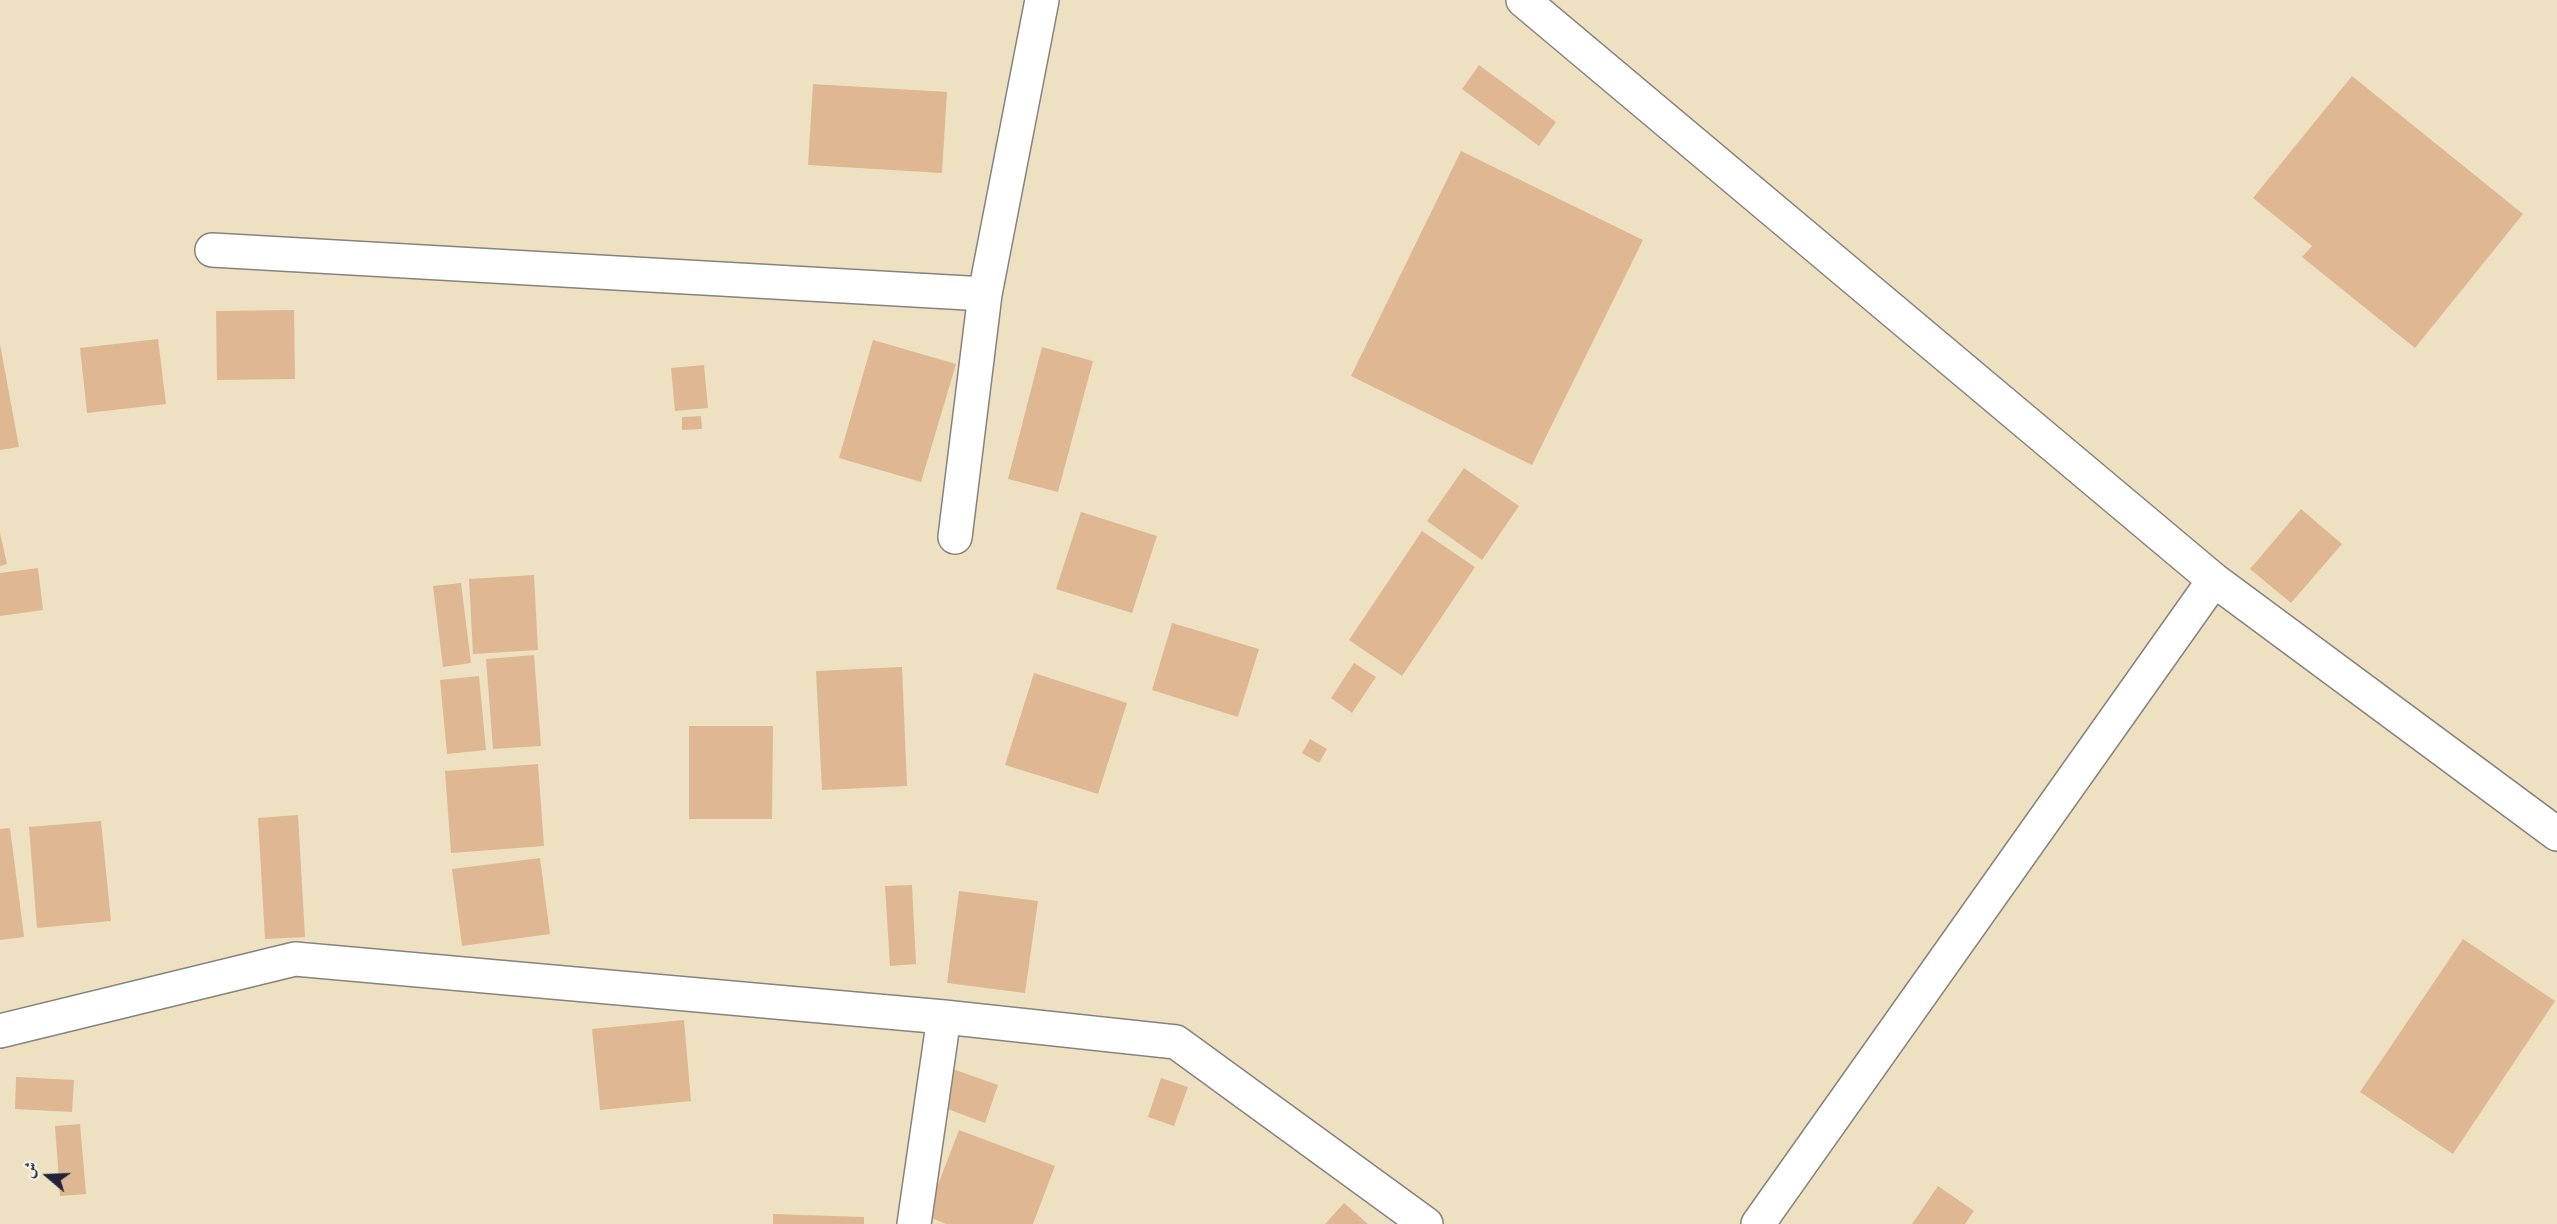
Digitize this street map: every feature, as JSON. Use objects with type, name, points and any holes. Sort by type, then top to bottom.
[{"type":"street","points":[[955,537],[985,294],[1042,0]]},
{"type":"street","points":[[1523,0],[2214,580],[2557,834]]},
{"type":"street","points":[[212,250],[985,294]]},
{"type":"street","points":[[1758,1224],[2214,580]]},
{"type":"street","points":[[0,1031],[295,959],[944,1017],[1176,1042],[1426,1224]]},
{"type":"street","points":[[914,1224],[944,1017]]},
{"type":"building","points":[[1479,65],[1556,122],[1539,146],[1462,89]]},
{"type":"building","points":[[2352,76],[2523,214],[2415,348],[2302,257],[2312,246],[2253,198]]},
{"type":"building","points":[[813,84],[947,92],[942,173],[808,165]]},
{"type":"building","points":[[1461,151],[1643,240],[1532,465],[1351,376]]},
{"type":"building","points":[[294,310],[295,379],[217,380],[216,311]]},
{"type":"building","points":[[158,339],[166,404],[87,413],[80,348]]},
{"type":"building","points":[[873,340],[956,364],[921,482],[839,458]]},
{"type":"building","points":[[0,344],[19,447],[0,450]]},
{"type":"building","points":[[1042,347],[1093,361],[1058,492],[1008,479]]},
{"type":"building","points":[[704,365],[708,408],[675,411],[671,368]]},
{"type":"building","points":[[701,416],[702,429],[682,430],[682,417]]},
{"type":"building","points":[[1464,468],[1519,506],[1482,560],[1427,521]]},
{"type":"building","points":[[2301,509],[2342,544],[2291,603],[2250,569]]},
{"type":"building","points":[[1081,512],[1157,536],[1132,613],[1056,589]]},
{"type":"building","points":[[1422,531],[1475,567],[1402,676],[1349,640]]},
{"type":"building","points":[[0,533],[7,564],[0,566]]},
{"type":"building","points":[[38,568],[43,610],[0,616],[0,573]]},
{"type":"building","points":[[534,575],[538,650],[473,654],[469,579]]},
{"type":"building","points":[[461,583],[471,663],[443,667],[433,586]]},
{"type":"building","points":[[1172,623],[1259,649],[1238,717],[1152,690]]},
{"type":"building","points":[[534,655],[541,746],[493,749],[486,659]]},
{"type":"building","points":[[1354,663],[1376,677],[1352,713],[1331,698]]},
{"type":"building","points":[[902,667],[907,786],[822,790],[816,671]]},
{"type":"building","points":[[1034,673],[1127,703],[1098,794],[1005,765]]},
{"type":"building","points":[[479,676],[486,750],[447,754],[440,680]]},
{"type":"building","points":[[689,726],[773,726],[772,819],[689,819]]},
{"type":"building","points":[[1310,739],[1327,749],[1319,763],[1302,753]]},
{"type":"building","points":[[538,764],[544,846],[451,853],[445,771]]},
{"type":"building","points":[[298,815],[305,937],[265,939],[258,818]]},
{"type":"building","points":[[101,821],[111,921],[37,928],[29,827]]},
{"type":"building","points":[[10,828],[24,937],[0,940],[0,829]]},
{"type":"building","points":[[540,858],[550,934],[462,946],[452,869]]},
{"type":"building","points":[[912,885],[916,964],[890,966],[885,886]]},
{"type":"building","points":[[959,891],[1038,901],[1025,993],[947,983]]},
{"type":"building","points":[[2463,939],[2555,1001],[2453,1154],[2360,1092]]},
{"type":"building","points":[[684,1020],[691,1101],[600,1110],[592,1029]]},
{"type":"building","points":[[947,1067],[998,1085],[985,1123],[934,1104]]},
{"type":"building","points":[[16,1077],[74,1080],[72,1112],[15,1109]]},
{"type":"building","points":[[1161,1078],[1188,1087],[1174,1126],[1148,1117]]},
{"type":"building","points":[[80,1124],[86,1194],[60,1196],[55,1126]]},
{"type":"building","points":[[959,1130],[1055,1166],[1033,1224],[946,1224],[926,1216]]},
{"type":"building","points":[[1938,1186],[1974,1211],[1965,1224],[1912,1224]]},
{"type":"building","points":[[1344,1203],[1368,1224],[1325,1224]]},
{"type":"building","points":[[773,1214],[864,1217],[864,1224],[773,1224]]}]
